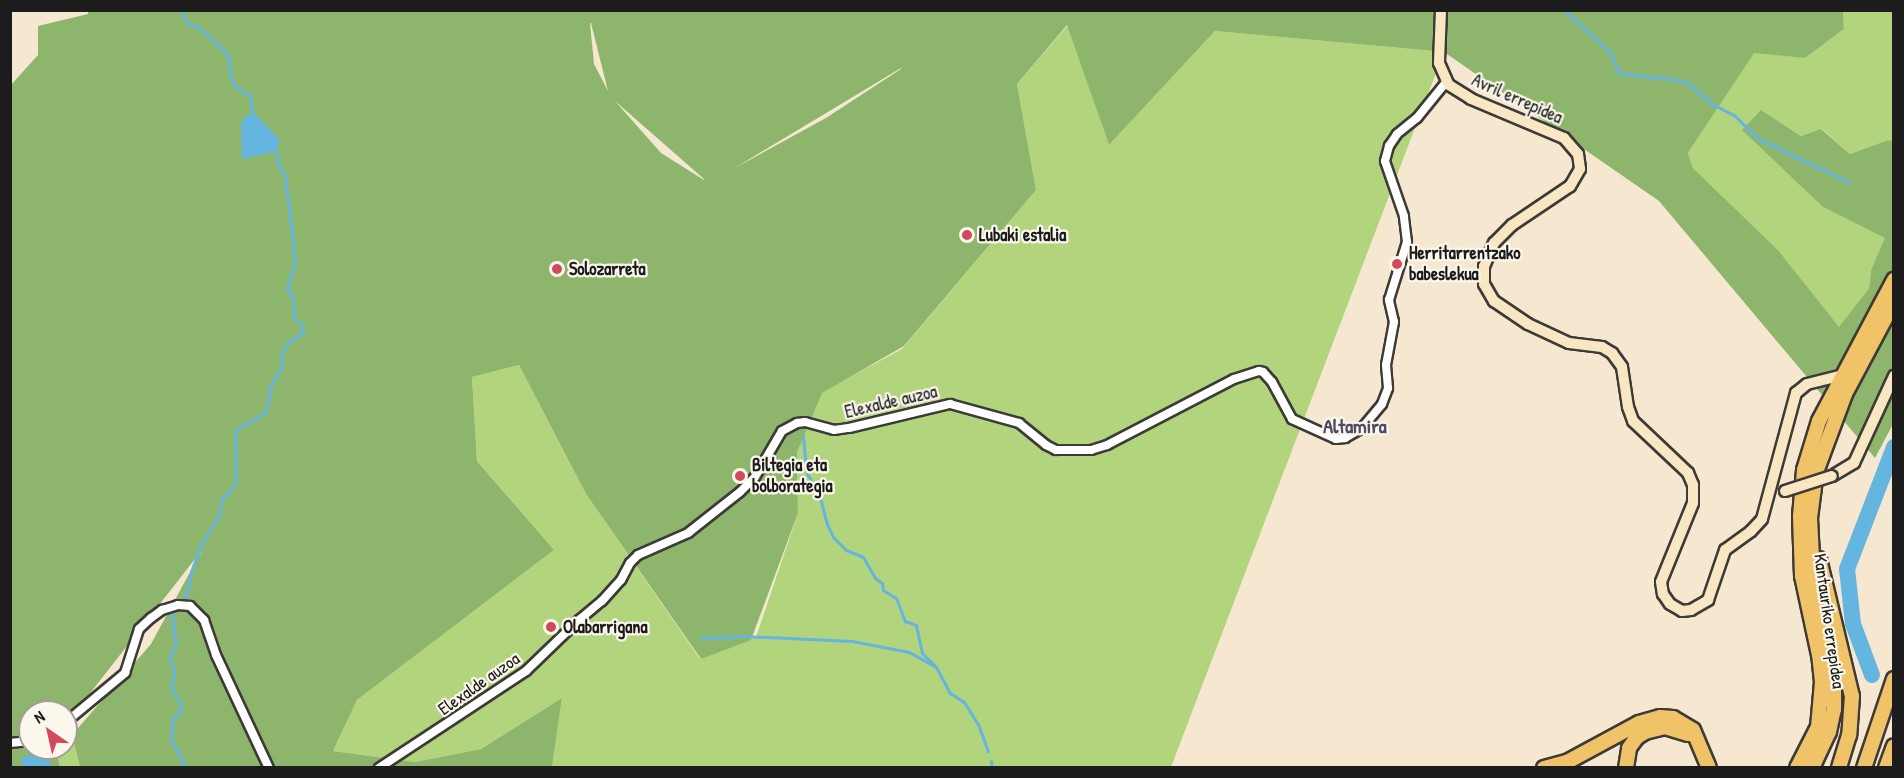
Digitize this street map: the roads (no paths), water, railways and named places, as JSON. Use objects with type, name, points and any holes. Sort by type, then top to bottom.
[{"type":"highway","name":"Kantauriko errepidea","points":[[1801,766],[1818,727],[1822,682],[1819,654],[1802,576],[1801,498],[1808,452],[1842,375],[1893,279]]},
{"type":"highway","name":"Kantauriko errepidea","points":[[1801,766],[1829,732],[1834,709],[1834,681],[1823,615],[1813,577],[1810,518],[1816,472],[1845,393],[1893,302]]},
{"type":"highway","points":[[1845,393],[1860,383],[1893,320]]},
{"type":"highway","points":[[1810,518],[1852,696],[1849,735],[1839,768]]},
{"type":"highway","points":[[1864,768],[1893,679]]},
{"type":"highway","points":[[1544,768],[1567,762],[1639,723],[1660,717],[1673,718],[1693,730],[1709,768]]},
{"type":"highway","points":[[1626,768],[1629,748],[1636,737],[1654,728],[1677,728],[1688,734],[1704,754]]},
{"type":"highway","points":[[1886,768],[1893,746]]},
{"type":"street","name":"Avril errepidea","points":[[1441,10],[1439,63],[1447,81],[1471,99],[1564,138],[1578,154],[1580,168],[1570,186],[1512,225],[1494,243],[1484,266],[1484,280],[1494,301],[1528,324],[1569,343],[1602,347],[1612,353],[1622,367],[1628,407],[1633,421],[1688,472],[1693,485],[1693,503],[1661,582],[1663,594],[1670,604],[1682,611],[1694,610],[1706,603],[1711,595],[1718,564],[1725,550],[1758,524],[1769,495],[1792,402],[1801,387],[1814,382]]},
{"type":"street","name":"Elexalde auzoa","points":[[379,768],[526,671],[579,620],[602,602],[638,555],[688,533],[740,492],[755,477],[782,431],[797,423],[805,422],[834,430],[950,404],[1012,421],[1056,450],[1091,450],[1107,445],[1234,379],[1263,372],[1272,381],[1292,419],[1336,439],[1345,438],[1362,428],[1382,404],[1388,388],[1386,365],[1394,322],[1389,300],[1407,242],[1404,216],[1385,161],[1396,134],[1417,118],[1447,81]]},
{"type":"street","points":[[1814,382],[1842,375]]},
{"type":"street","points":[[1769,495],[1832,476],[1854,463],[1893,376]]},
{"type":"street","points":[[1814,382],[1825,389],[1830,400]]},
{"type":"street","points":[[78,712],[124,673],[139,629],[162,610],[178,605],[190,606],[204,620],[216,655],[269,768]]},
{"type":"water","points":[[247,115],[256,115],[280,140],[274,152],[242,159],[241,123]]},
{"type":"water","points":[[22,760],[50,760],[51,767],[23,767]]},
{"type":"waterway","points":[[180,10],[188,24],[197,26],[224,50],[230,63],[229,72],[235,86],[250,96],[252,111],[256,117]]},
{"type":"waterway","points":[[1564,10],[1610,52],[1619,73],[1685,81],[1714,105],[1734,115],[1757,138],[1849,182]]},
{"type":"waterway","points":[[183,599],[187,593],[191,572],[201,544],[218,518],[223,497],[231,490],[236,479],[235,430],[266,412],[271,385],[282,366],[282,352],[288,343],[303,332],[302,325],[294,318],[293,297],[287,289],[295,261],[285,177],[278,163],[275,145]]},
{"type":"waterway","points":[[803,436],[806,471],[820,498],[833,537],[846,550],[863,557],[875,578],[882,583],[883,590],[896,598],[905,621],[916,625],[922,653],[936,667],[950,693],[964,702],[978,724],[988,751]]},
{"type":"waterway","points":[[1872,675],[1853,624],[1847,569],[1894,447]]},
{"type":"waterway","points":[[173,610],[172,620],[176,644],[170,657],[174,673],[171,688],[181,704],[179,714],[173,718],[171,739],[186,768]]},
{"type":"waterway","points":[[701,638],[743,636],[852,641],[909,652],[934,666]]},
{"type":"waterway","points":[[991,761],[992,768]]},
{"type":"place","name":"Lubaki estalia","points":[[967,235]]},
{"type":"place","name":"Herritarrentzako babeslekua","points":[[1397,264]]},
{"type":"place","name":"Solozarreta","points":[[557,269]]},
{"type":"place","name":"Biltegia eta bolborategia","points":[[740,476]]},
{"type":"place","name":"Olabarrigana","points":[[551,627]]},
{"type":"district","name":"Altamira","points":[[1355,425]]}]
